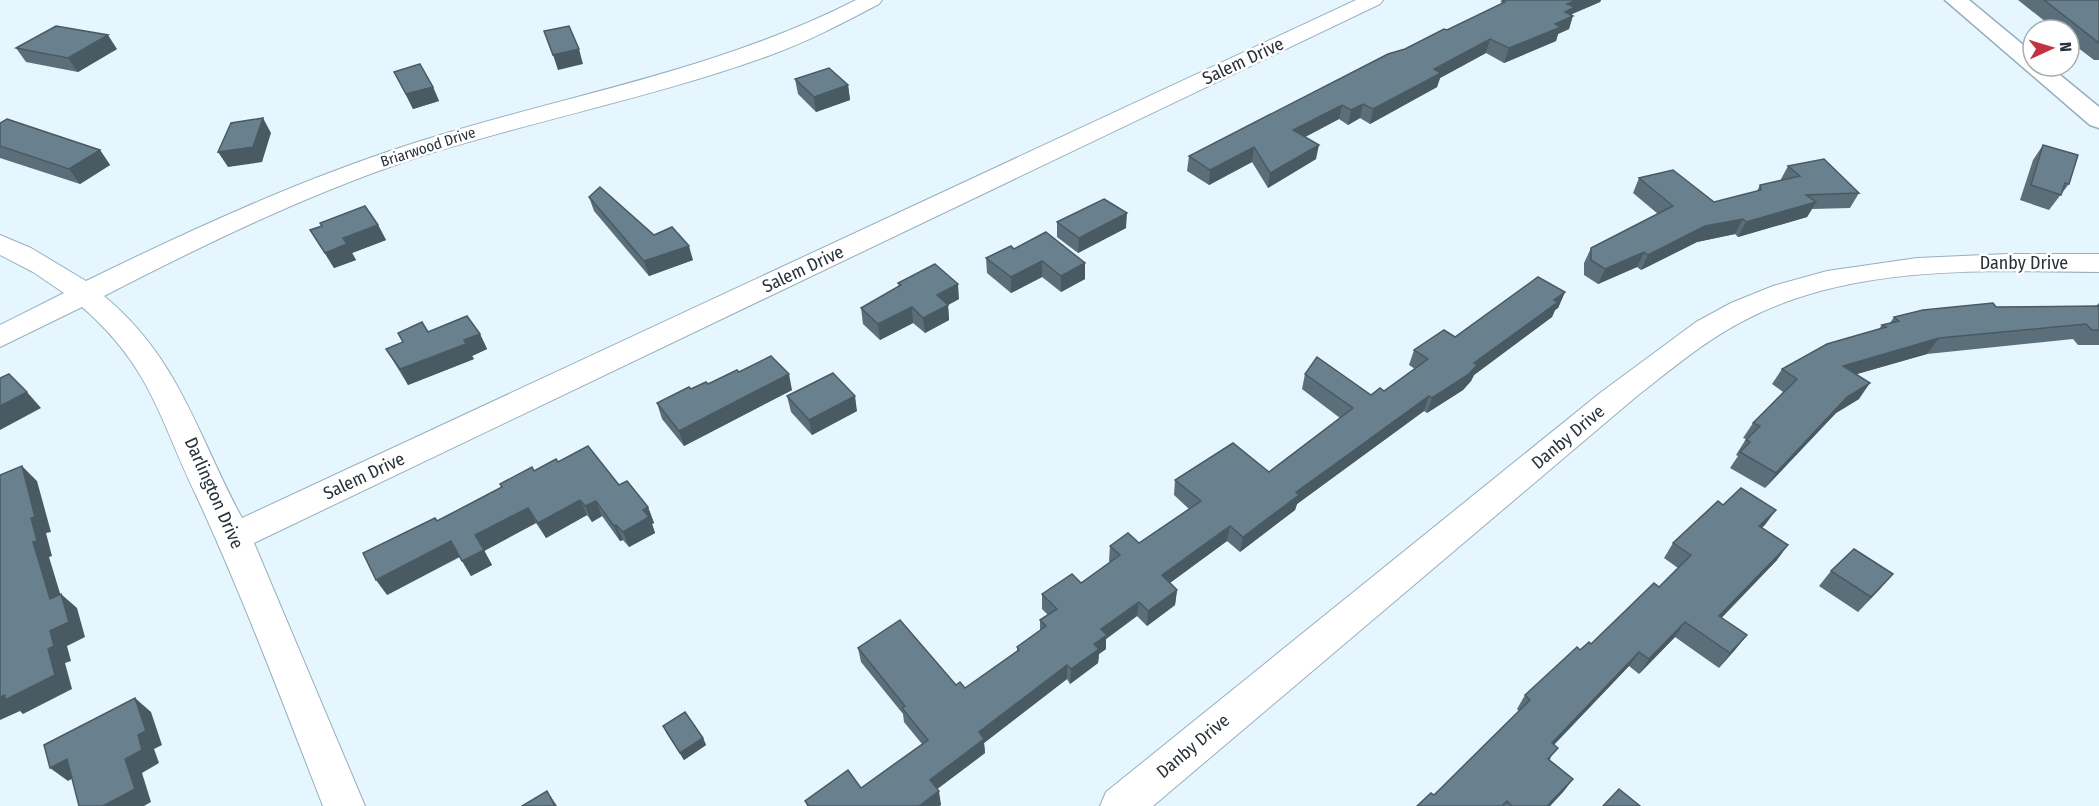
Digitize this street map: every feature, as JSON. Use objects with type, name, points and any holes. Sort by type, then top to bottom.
[{"type":"street","name":"Briarwood Drive","points":[[0,337],[240,219],[358,170],[481,130],[644,90],[717,68],[803,36],[872,0]]},
{"type":"street","name":"Salem Drive","points":[[234,537],[1373,0]]},
{"type":"street","points":[[1956,0],[2021,54]]},
{"type":"street","points":[[2049,78],[2099,120]]},
{"type":"street","name":"Darlington Drive","points":[[0,244],[35,262],[84,294],[127,336],[161,381],[234,537],[344,806]]},
{"type":"street","name":"Danby Drive","points":[[1121,806],[1611,401],[1675,351],[1712,327],[1773,297],[1849,276],[1949,264],[2099,263]]},
{"type":"building","points":[[1577,0],[1567,4],[1575,7],[1565,12],[1573,16],[1555,24],[1561,27],[1509,48],[1490,39],[1434,69],[1441,73],[1373,109],[1363,104],[1351,110],[1342,105],[1293,130],[1319,145],[1270,173],[1254,147],[1210,170],[1189,156],[1388,54],[1405,49],[1444,29],[1447,30],[1505,2],[1502,1]]},
{"type":"building","points":[[2044,0],[2099,0],[2099,43],[2081,29],[2081,18],[2067,18]]},
{"type":"building","points":[[56,26],[108,35],[68,58],[16,48]]},
{"type":"building","points":[[569,26],[579,49],[553,55],[544,31]]},
{"type":"building","points":[[420,64],[433,87],[406,94],[394,72]]},
{"type":"building","points":[[829,68],[848,85],[814,97],[795,79]]},
{"type":"building","points":[[263,118],[253,147],[218,152],[231,123]]},
{"type":"building","points":[[7,119],[100,150],[69,169],[0,146],[0,123]]},
{"type":"building","points":[[2043,145],[2078,155],[2069,184],[2065,183],[2061,195],[2031,185]]},
{"type":"building","points":[[1824,159],[1859,193],[1806,195],[1816,202],[1746,222],[1743,219],[1705,226],[1648,255],[1644,252],[1605,269],[1591,260],[1591,248],[1673,206],[1639,178],[1673,170],[1714,202],[1761,190],[1760,185],[1800,176],[1788,166]]},
{"type":"building","points":[[600,187],[654,235],[672,227],[689,246],[644,261],[589,197]]},
{"type":"building","points":[[1104,199],[1127,213],[1079,238],[1057,222]]},
{"type":"building","points":[[365,206],[378,225],[343,238],[347,244],[325,253],[310,230],[322,226],[320,223]]},
{"type":"building","points":[[1046,232],[1085,263],[1061,276],[1042,261],[1011,277],[986,258],[1011,246],[1014,249]]},
{"type":"building","points":[[935,264],[958,284],[937,295],[948,305],[923,318],[912,307],[878,324],[861,308],[901,285],[898,283]]},
{"type":"building","points":[[1538,277],[1565,292],[1554,300],[1558,302],[1474,363],[1477,365],[1469,374],[1432,398],[1429,396],[1296,492],[1299,495],[1243,537],[1230,526],[1162,575],[1177,590],[1148,611],[1139,602],[1101,629],[1107,635],[1094,644],[1099,649],[1071,669],[1067,665],[979,732],[984,739],[930,780],[939,791],[919,806],[809,806],[805,801],[848,770],[861,788],[928,740],[902,708],[905,706],[858,648],[900,620],[956,685],[960,682],[965,688],[1019,650],[1017,647],[1046,626],[1040,620],[1057,609],[1042,594],[1072,574],[1081,583],[1120,555],[1110,546],[1128,533],[1139,543],[1201,501],[1175,480],[1233,443],[1269,472],[1353,408],[1305,374],[1317,357],[1371,395],[1380,388],[1384,391],[1428,359],[1414,350],[1444,330],[1455,337]]},
{"type":"building","points":[[1993,303],[1996,307],[2099,306],[2099,330],[2092,330],[2086,324],[1939,338],[1843,366],[1870,383],[1847,397],[1776,473],[1740,452],[1750,442],[1746,440],[1760,426],[1753,423],[1797,379],[1782,369],[1827,344],[1899,321],[1894,317],[1923,310]]},
{"type":"building","points":[[467,316],[480,334],[464,340],[466,344],[400,369],[386,349],[403,342],[398,333],[422,322],[428,332]]},
{"type":"building","points":[[771,356],[789,374],[679,431],[657,403],[689,387],[691,389],[706,382],[708,384],[737,370],[739,372]]},
{"type":"building","points":[[833,373],[855,396],[809,420],[787,396]]},
{"type":"building","points":[[9,374],[27,392],[0,406],[0,378]]},
{"type":"building","points":[[588,446],[619,485],[627,481],[648,507],[643,510],[649,517],[623,532],[616,525],[614,526],[596,501],[585,506],[580,500],[538,523],[528,508],[475,535],[484,550],[462,561],[451,541],[376,580],[363,553],[435,518],[437,521],[502,487],[500,484],[532,467],[534,471],[556,459],[558,462]]},
{"type":"building","points":[[22,466],[35,517],[31,518],[37,541],[33,542],[50,599],[61,594],[69,622],[50,631],[54,646],[48,649],[55,675],[5,700],[5,695],[0,697],[0,475]]},
{"type":"building","points":[[1741,488],[1776,510],[1759,526],[1788,545],[1719,616],[1747,635],[1730,653],[1685,622],[1649,659],[1639,652],[1552,743],[1558,748],[1548,759],[1573,779],[1547,806],[1512,806],[1507,801],[1502,806],[1417,806],[1431,793],[1434,795],[1530,700],[1525,695],[1577,647],[1580,650],[1589,642],[1591,644],[1654,583],[1659,587],[1691,555],[1673,543],[1718,501],[1723,505]]},
{"type":"building","points":[[1854,549],[1893,574],[1871,597],[1831,571]]},
{"type":"building","points":[[135,698],[146,731],[138,735],[142,750],[125,759],[135,789],[103,806],[79,806],[67,759],[50,768],[44,745]]},
{"type":"building","points":[[685,712],[703,738],[680,753],[663,726]]},
{"type":"building","points":[[1619,789],[1640,806],[1603,806]]},
{"type":"building","points":[[547,791],[555,806],[522,806]]}]
